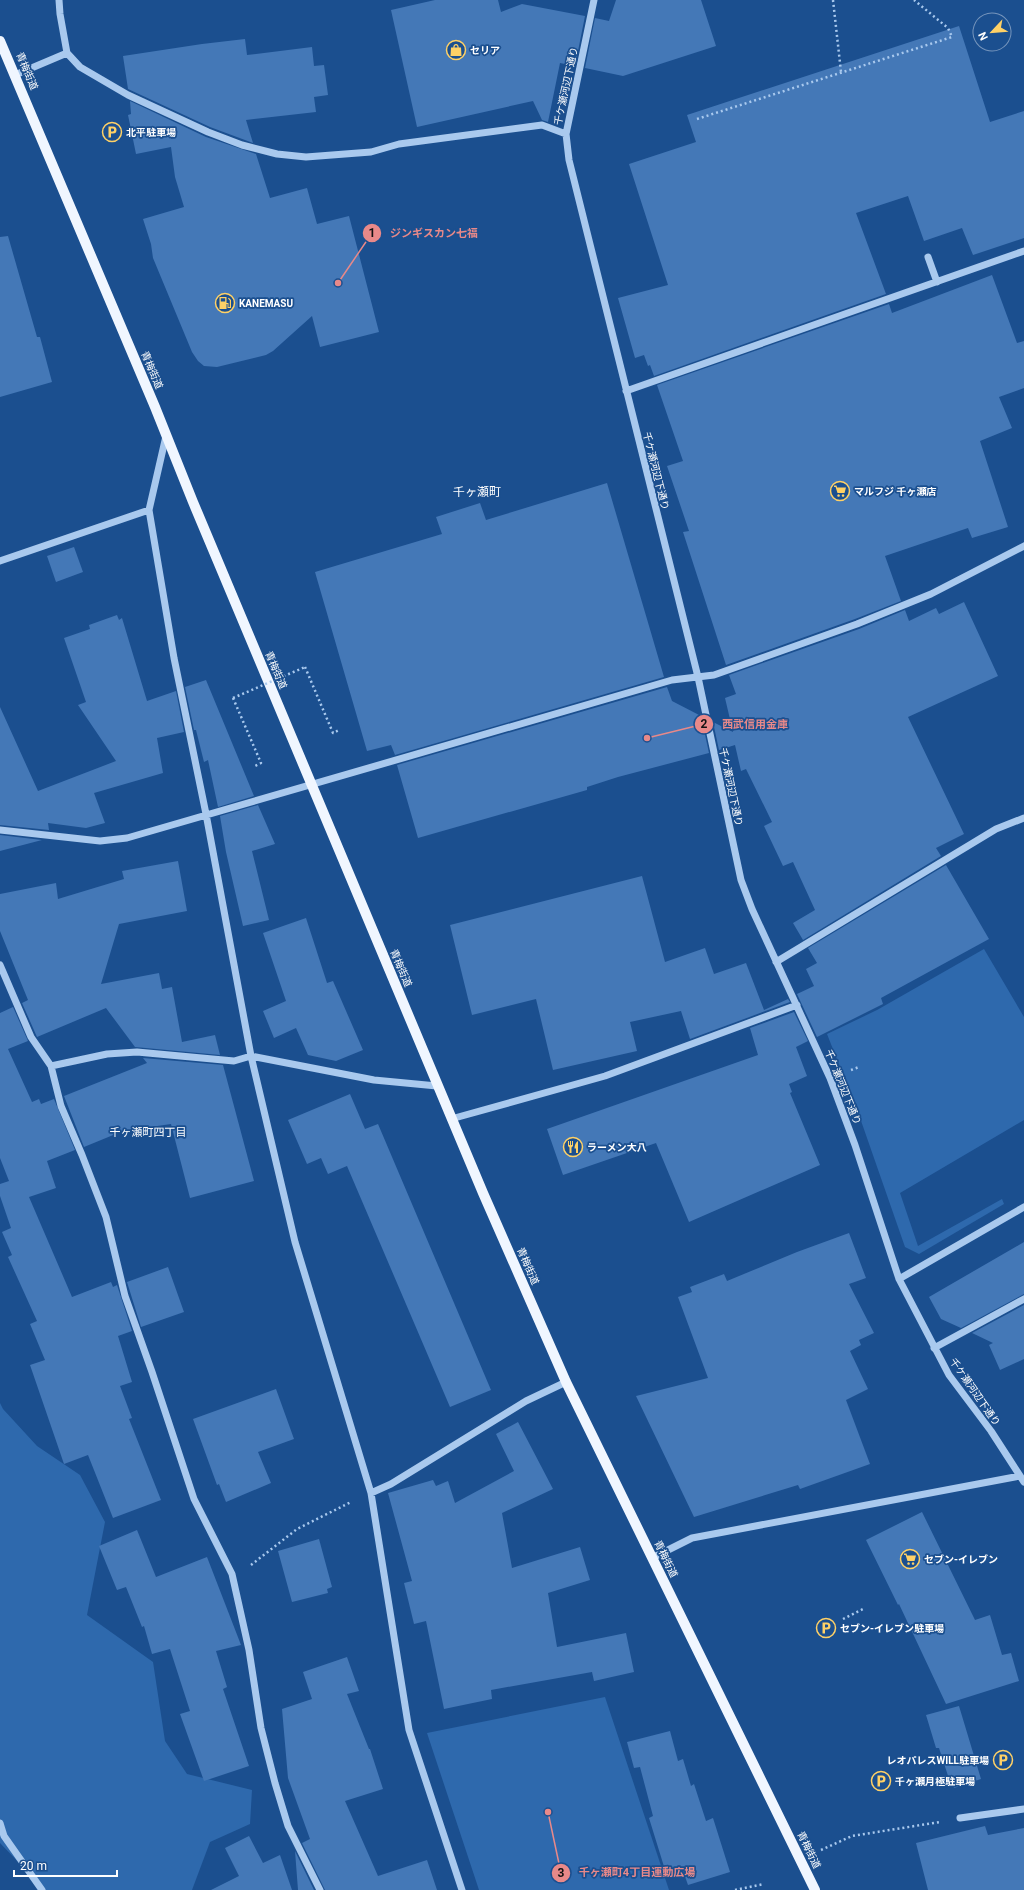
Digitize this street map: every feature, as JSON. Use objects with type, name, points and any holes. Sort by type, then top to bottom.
[{"type":"main road","name":"青梅街道","points":[[0,41],[437,1086],[566,1382],[815,1890]]},
{"type":"street","points":[[59,0],[67,53],[80,67],[128,95],[208,132],[242,145],[277,154],[306,157],[371,152],[399,144],[542,124],[566,134]]},
{"type":"street","name":"千ケ瀬河辺下通り","points":[[594,0],[566,134],[569,160],[698,677],[741,880],[776,962],[830,1078],[899,1279],[949,1375],[991,1431],[1022,1479]]},
{"type":"street","points":[[15,75],[67,53]]},
{"type":"street","points":[[626,391],[1024,251]]},
{"type":"street","points":[[928,257],[936,282]]},
{"type":"street","points":[[166,436],[149,510],[174,658],[206,814],[251,1056],[295,1242],[371,1493],[408,1730],[462,1890]]},
{"type":"street","points":[[0,561],[149,510]]},
{"type":"street","points":[[0,830],[100,840],[127,838],[672,680],[722,673],[857,624],[931,594],[1024,546]]},
{"type":"street","points":[[776,962],[996,829],[1023,822]]},
{"type":"street","points":[[0,965],[31,1037],[51,1066],[61,1106],[106,1217],[125,1296],[194,1499],[232,1574],[249,1650],[261,1728],[275,1783],[288,1826],[320,1890]]},
{"type":"street","points":[[452,1119],[605,1076],[797,1005]]},
{"type":"street","points":[[51,1066],[107,1054],[137,1052],[234,1061],[251,1056],[374,1080],[437,1086]]},
{"type":"street","points":[[899,1279],[1024,1207]]},
{"type":"street","points":[[934,1348],[1024,1299]]},
{"type":"street","points":[[371,1493],[391,1484],[526,1401],[566,1382]]},
{"type":"street","points":[[652,1558],[692,1538],[1022,1479]]},
{"type":"street","points":[[960,1818],[1024,1809]]},
{"type":"street","points":[[0,1823],[4,1836],[42,1890]]},
{"type":"path","points":[[833,0],[841,72]]},
{"type":"path","points":[[697,119],[952,37],[948,28],[914,0]]},
{"type":"path","points":[[254,766],[261,763],[233,698],[305,667],[333,733],[339,730]]},
{"type":"path","points":[[232,1574],[255,1563],[297,1529],[371,1493]]},
{"type":"path","points":[[843,1619],[863,1609]]},
{"type":"path","points":[[801,1860],[852,1836],[960,1818]]},
{"type":"path","points":[[735,1890],[764,1884]]},
{"type":"shaded area","points":[[984,949],[1024,1017],[1024,1120],[900,1193],[918,1246],[1002,1199],[1004,1204],[919,1254],[905,1247],[859,1115],[827,1034],[877,1010]]},
{"type":"shaded area","points":[[0,1403],[3,1409],[37,1446],[80,1475],[105,1522],[87,1615],[153,1662],[165,1741],[187,1774],[252,1790],[250,1824],[210,1842],[192,1890],[45,1890],[0,1843]]},
{"type":"shaded area","points":[[605,1697],[669,1890],[479,1890],[427,1733]]},
{"type":"building","points":[[435,0],[498,0],[501,12],[522,4],[585,16],[575,66],[560,63],[548,122],[542,120],[533,101],[417,127],[391,10]]},
{"type":"building","points":[[616,0],[701,0],[716,46],[623,76],[585,68],[595,18],[609,21]]},
{"type":"building","points":[[959,26],[990,122],[1024,111],[1024,238],[973,255],[962,228],[924,241],[908,196],[856,213],[886,294],[654,376],[644,355],[635,358],[618,298],[668,285],[629,164],[696,142],[687,115]]},
{"type":"building","points":[[245,39],[247,55],[312,47],[314,66],[324,65],[328,95],[314,97],[316,112],[246,120],[253,143],[210,127],[128,89],[123,56]]},
{"type":"building","points":[[130,101],[206,137],[256,154],[270,198],[307,188],[317,224],[349,216],[379,332],[320,347],[312,316],[273,351],[266,355],[217,367],[204,366],[198,361],[192,352],[153,258],[151,244],[143,219],[184,207],[175,177],[171,147],[136,154],[128,115],[131,114]]},
{"type":"building","points":[[8,236],[37,337],[40,337],[52,382],[0,397],[0,237]]},
{"type":"building","points":[[992,275],[1017,343],[1024,341],[1024,388],[999,397],[1012,428],[980,441],[1008,527],[972,538],[968,528],[885,556],[901,601],[726,665],[683,532],[689,531],[667,466],[683,461],[657,385],[889,304],[892,313]]},
{"type":"building","points":[[607,483],[664,677],[395,755],[391,745],[367,751],[315,572],[442,534],[436,517],[480,503],[486,520]]},
{"type":"building","points":[[74,547],[83,572],[56,582],[47,556]]},
{"type":"building","points":[[964,602],[998,676],[908,717],[964,834],[936,848],[941,856],[803,940],[793,923],[815,910],[793,862],[783,866],[764,826],[772,822],[746,769],[741,771],[735,745],[719,750],[713,722],[733,732],[725,698],[736,694],[729,675],[859,629],[905,610],[909,621],[936,608],[939,614]]},
{"type":"building","points":[[117,615],[119,620],[122,618],[147,701],[176,691],[184,732],[157,738],[163,773],[94,793],[105,823],[86,828],[48,823],[49,830],[0,825],[0,707],[38,791],[116,761],[78,705],[86,702],[64,638],[90,629],[89,625]]},
{"type":"building","points":[[206,680],[254,796],[218,807],[208,760],[204,762],[196,730],[194,730],[185,687]]},
{"type":"building","points":[[667,687],[672,701],[701,716],[709,753],[618,777],[587,787],[587,790],[418,838],[397,765]]},
{"type":"building","points":[[258,805],[275,844],[252,851],[269,920],[243,926],[226,852],[220,816]]},
{"type":"building","points":[[0,835],[42,840],[0,851]]},
{"type":"building","points":[[178,861],[187,911],[119,924],[101,984],[159,973],[162,989],[172,987],[182,1042],[215,1035],[220,1055],[135,1047],[106,1008],[37,1037],[22,1003],[28,1000],[0,931],[0,894],[56,883],[58,899],[124,879],[122,871]]},
{"type":"building","points":[[946,865],[989,939],[881,998],[883,1004],[817,1037],[797,994],[814,986],[806,969],[817,963],[808,948]]},
{"type":"building","points":[[642,876],[665,962],[705,948],[714,974],[746,963],[764,1010],[788,999],[790,1002],[690,1039],[681,1011],[630,1022],[637,1051],[553,1070],[536,999],[472,1015],[450,925]]},
{"type":"building","points":[[306,918],[327,983],[333,981],[363,1050],[336,1061],[308,1055],[296,1028],[274,1038],[263,1011],[286,1001],[263,933]]},
{"type":"building","points":[[13,1007],[28,1041],[8,1049],[32,1102],[39,1099],[41,1104],[54,1099],[75,1150],[47,1161],[56,1188],[29,1197],[72,1297],[111,1282],[113,1287],[117,1285],[132,1331],[118,1336],[132,1382],[120,1386],[132,1418],[129,1419],[161,1500],[113,1518],[88,1455],[64,1464],[30,1365],[45,1360],[30,1324],[37,1321],[8,1257],[12,1255],[2,1232],[11,1228],[0,1196],[0,1184],[9,1181],[0,1158],[0,1013]]},
{"type":"building","points":[[794,1012],[808,1041],[796,1047],[807,1076],[789,1084],[792,1092],[790,1093],[820,1165],[689,1222],[656,1143],[563,1175],[547,1129],[758,1055],[750,1028]]},
{"type":"building","points":[[143,1058],[223,1065],[254,1181],[190,1198],[171,1124],[123,1131],[84,1147],[64,1096],[147,1063]]},
{"type":"building","points":[[350,1094],[365,1129],[378,1124],[491,1390],[450,1407],[347,1166],[328,1174],[321,1158],[307,1164],[288,1120]]},
{"type":"building","points":[[849,1233],[866,1278],[849,1284],[874,1333],[859,1340],[861,1345],[850,1351],[868,1389],[846,1400],[870,1464],[800,1489],[798,1485],[694,1517],[636,1396],[708,1378],[678,1297],[692,1292],[690,1287],[724,1274],[727,1281],[797,1252]]},
{"type":"building","points":[[1024,1242],[1024,1294],[961,1328],[941,1319],[929,1297]]},
{"type":"building","points":[[168,1267],[184,1312],[141,1327],[127,1282]]},
{"type":"building","points":[[1024,1305],[1024,1359],[1000,1370],[989,1345],[993,1343],[972,1333]]},
{"type":"building","points":[[276,1389],[294,1439],[258,1452],[271,1483],[226,1502],[219,1484],[217,1485],[193,1419]]},
{"type":"building","points":[[518,1422],[553,1489],[502,1513],[512,1568],[580,1547],[590,1580],[548,1593],[557,1647],[626,1633],[634,1672],[594,1681],[592,1672],[491,1690],[492,1699],[444,1709],[426,1621],[414,1624],[404,1583],[412,1581],[388,1493],[433,1480],[436,1486],[448,1481],[455,1503],[514,1471],[496,1434]]},
{"type":"building","points":[[922,1512],[975,1620],[990,1615],[1002,1655],[1011,1653],[1019,1681],[946,1704],[899,1604],[898,1605],[866,1540]]},
{"type":"building","points":[[137,1530],[156,1577],[207,1557],[241,1645],[216,1651],[227,1687],[223,1689],[249,1766],[204,1781],[180,1714],[190,1711],[170,1649],[152,1654],[144,1626],[142,1627],[126,1587],[117,1590],[99,1546]]},
{"type":"building","points":[[319,1539],[332,1587],[327,1589],[328,1593],[292,1602],[278,1551]]},
{"type":"building","points":[[347,1657],[359,1691],[347,1694],[370,1749],[383,1789],[345,1801],[378,1876],[427,1860],[437,1890],[325,1890],[302,1843],[310,1839],[288,1778],[282,1709],[312,1699],[303,1672]]},
{"type":"building","points":[[959,1706],[981,1779],[954,1788],[952,1782],[950,1782],[939,1748],[936,1748],[926,1715]]},
{"type":"building","points":[[670,1731],[678,1761],[683,1759],[691,1786],[694,1784],[706,1821],[713,1818],[730,1872],[688,1885],[682,1868],[666,1873],[649,1818],[653,1816],[640,1767],[634,1768],[627,1742]]},
{"type":"building","points":[[985,1826],[988,1835],[1024,1828],[1024,1890],[928,1890],[916,1843]]},
{"type":"building","points":[[249,1836],[263,1863],[280,1855],[292,1890],[211,1890],[239,1876],[225,1848]]},
{"type":"building","points":[[295,1851],[314,1890],[298,1890]]},
{"type":"place","name":"セリア","points":[[456,50]]},
{"type":"place","name":"北平駐車場","points":[[112,132]]},
{"type":"place","name":"ジンギスカン七福","points":[[338,283]]},
{"type":"place","name":"KANEMASU","points":[[225,303]]},
{"type":"place","name":"マルフジ 千ヶ瀬店","points":[[840,491]]},
{"type":"place","name":"西武信用金庫","points":[[647,738]]},
{"type":"place","name":"ラーメン大八","points":[[573,1147]]},
{"type":"place","name":"セブン-イレブン","points":[[910,1559]]},
{"type":"place","name":"セブン-イレブン駐車場","points":[[826,1628]]},
{"type":"place","name":"レオパレスWILL駐車場","points":[[1003,1760]]},
{"type":"place","name":"千ヶ瀬月極駐車場","points":[[881,1781]]},
{"type":"place","name":"千ヶ瀬町4丁目運動広場","points":[[548,1812]]},
{"type":"district","name":"千ヶ瀬町","points":[[477,492]]},
{"type":"district","name":"千ヶ瀬町四丁目","points":[[148,1132]]}]
